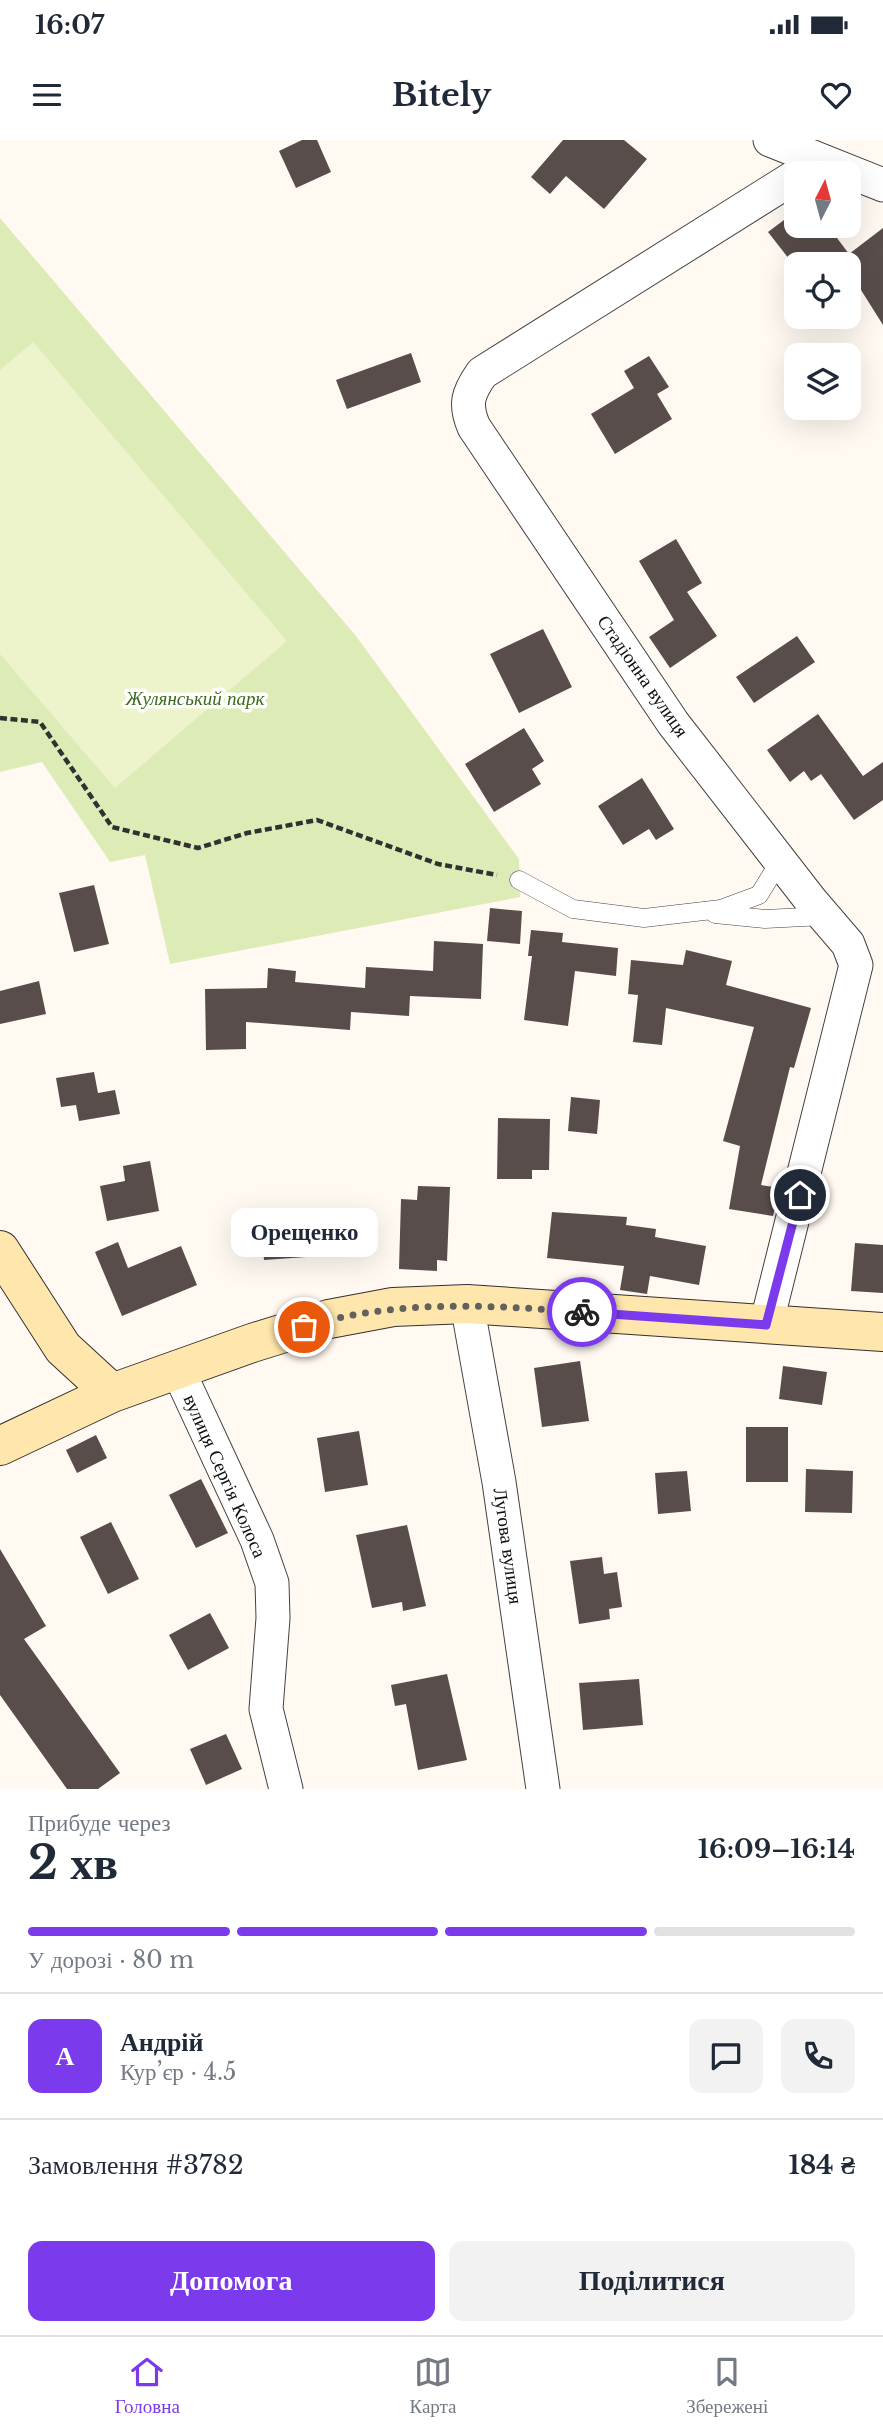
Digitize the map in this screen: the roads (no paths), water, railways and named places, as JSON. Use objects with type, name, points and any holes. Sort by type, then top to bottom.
[{"type":"street","points":[[770,140],[795,161]]},
{"type":"street","points":[[861,181],[883,185]]},
{"type":"street","name":"Стадіонна вулиця","points":[[766,1325],[856,965],[848,944],[673,723],[474,427],[467,410],[468,392],[482,373],[784,184]]},
{"type":"street","points":[[0,1250],[63,1348],[112,1392]]},
{"type":"street","name":"вулиця Сергія Колоса","points":[[0,1446],[112,1392],[329,1319],[393,1307],[467,1304],[883,1332]]},
{"type":"street","name":"Лугова вулиця","points":[[467,1304],[499,1482],[543,1789]]},
{"type":"street","name":"вулиця Сергія Колоса","points":[[178,1370],[257,1540],[272,1583],[273,1618],[266,1709],[286,1789]]},
{"type":"lane","points":[[519,880],[573,909],[645,918],[721,909],[759,895],[780,861]]},
{"type":"lane","points":[[695,912],[765,919],[824,916]]},
{"type":"place","name":"Орещенко","points":[[304,1327]]},
{"type":"park label","name":"Жулянський парк","points":[[195,698]]}]
